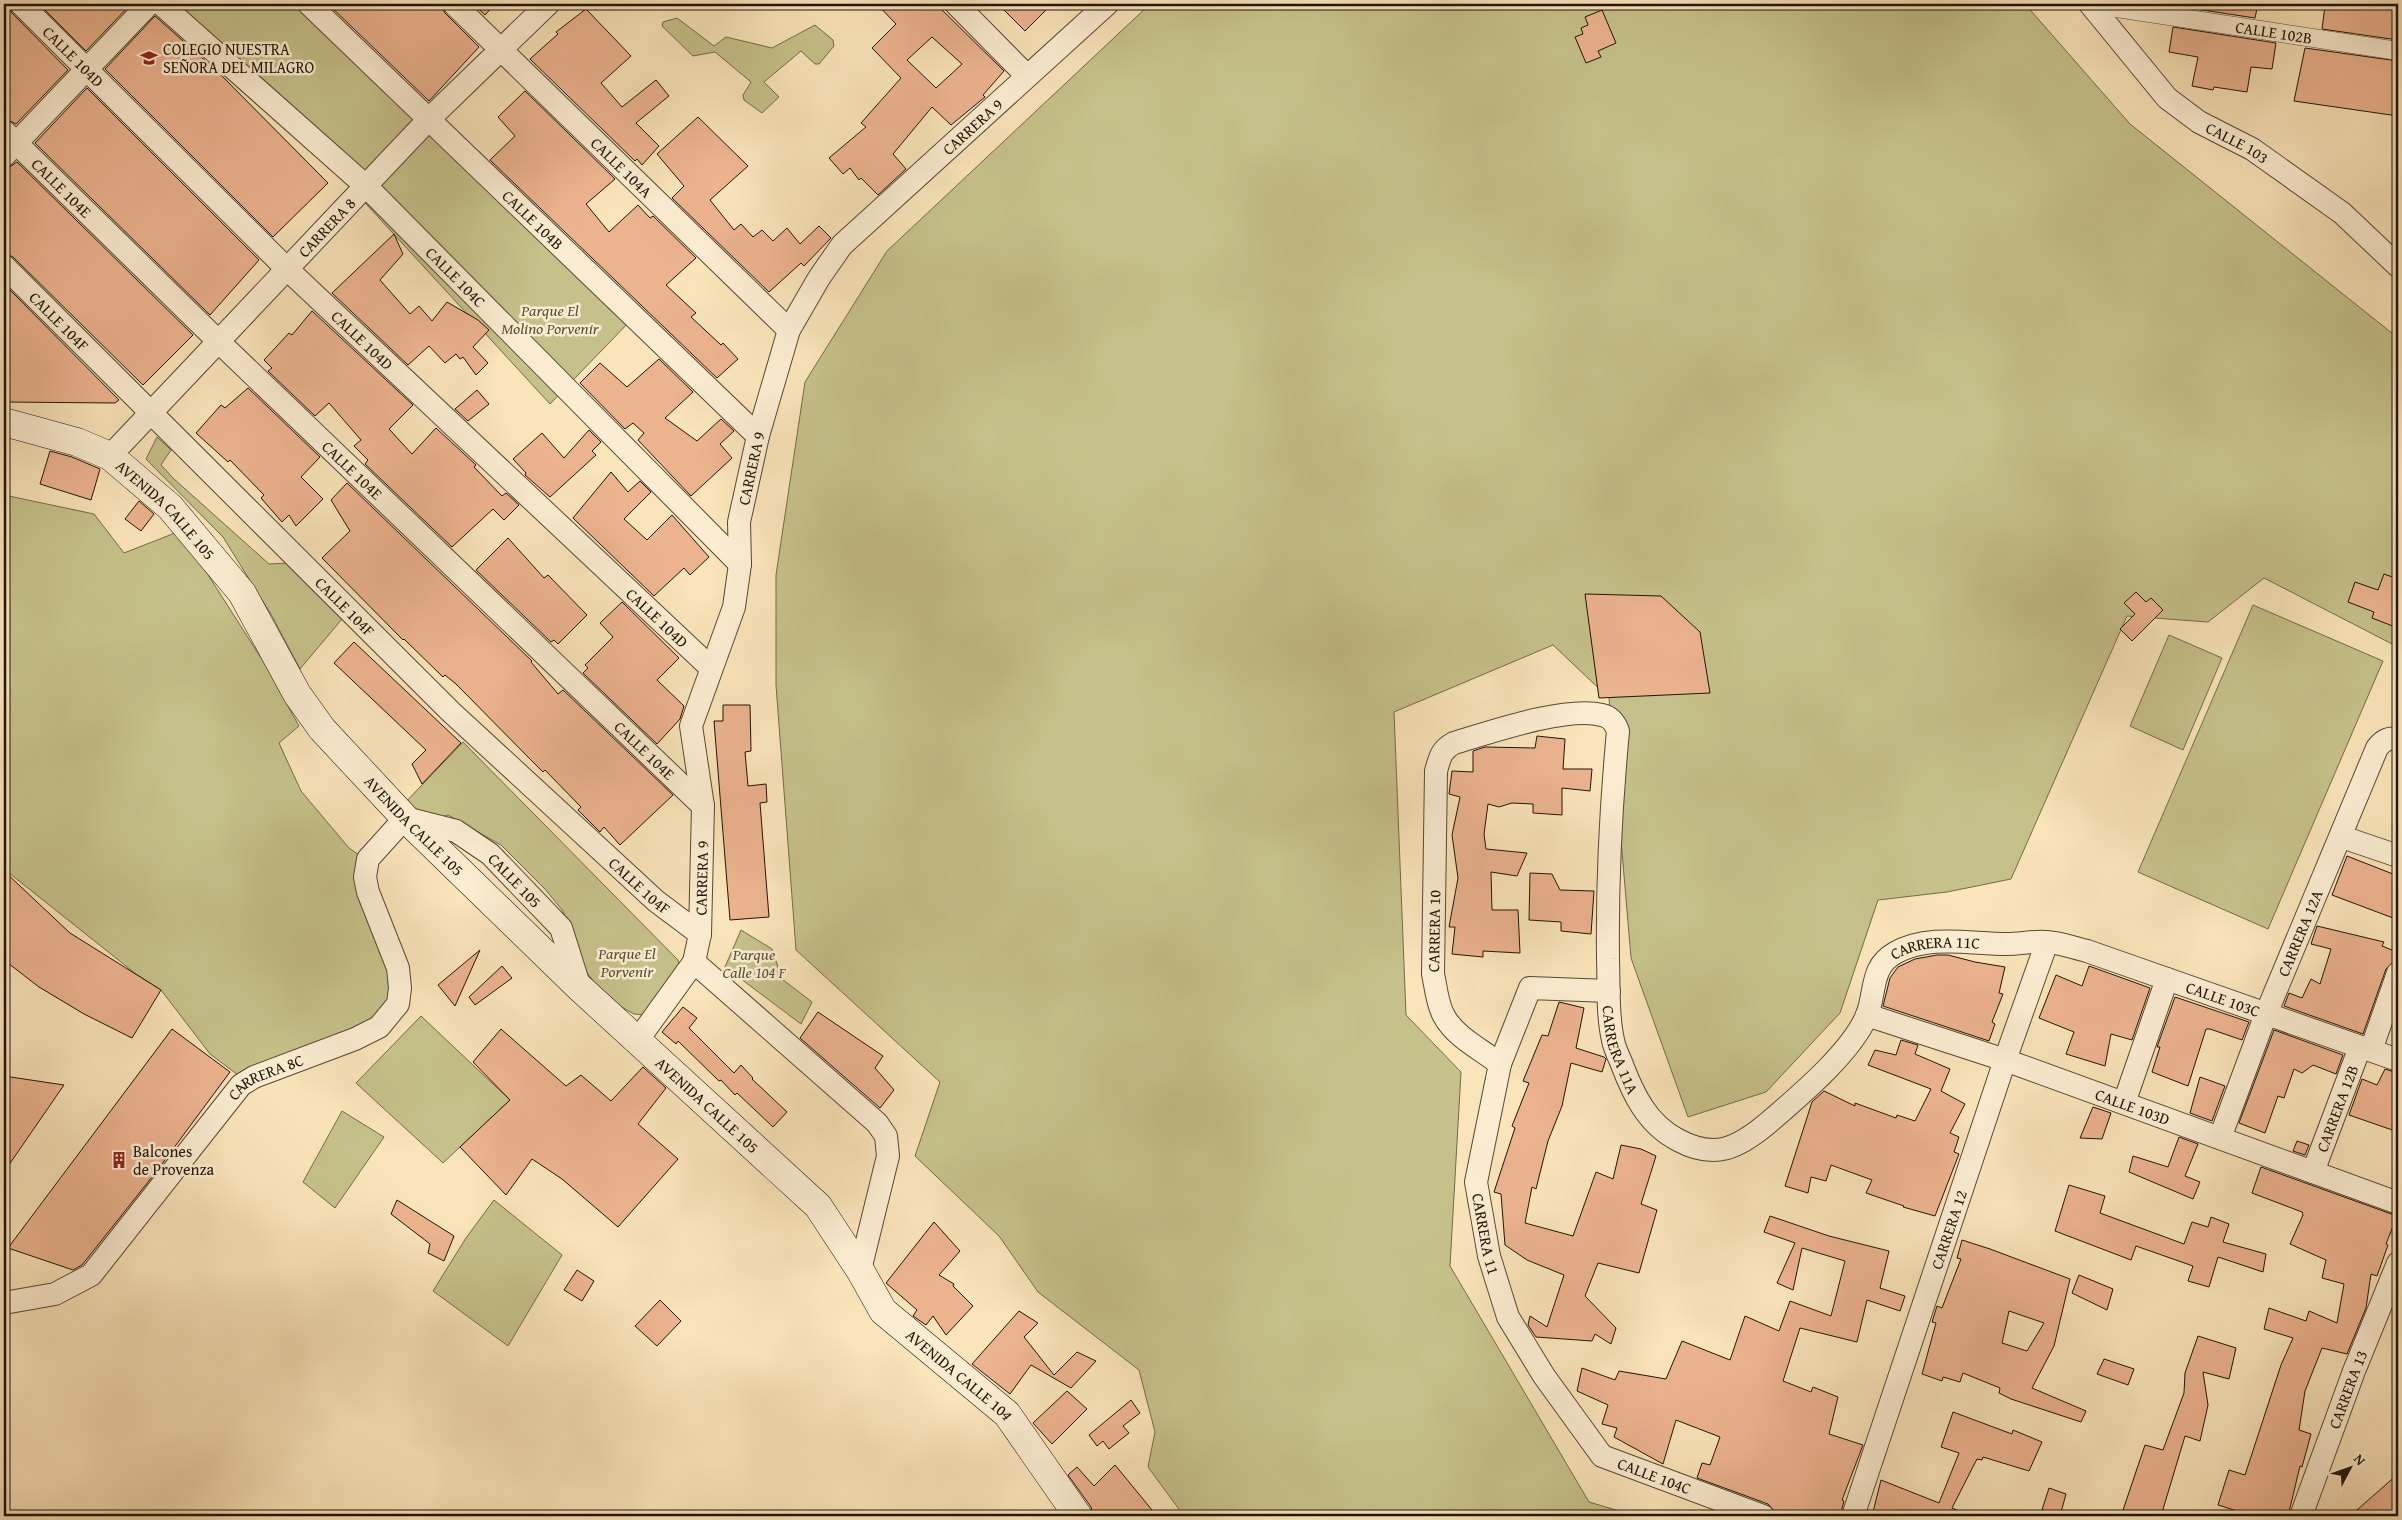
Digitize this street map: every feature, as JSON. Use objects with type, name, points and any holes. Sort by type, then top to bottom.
[{"type":"main road","name":"AVENIDA CALLE 105","points":[[4,422],[77,442],[110,456],[170,507],[214,556],[242,592],[297,694],[322,729],[405,818],[580,988],[818,1206],[838,1240]]},
{"type":"main road","name":"AVENIDA CALLE 104","points":[[838,1240],[860,1270],[883,1311],[1007,1414],[1078,1516]]},
{"type":"street","name":"CALLE 104D","points":[[21,4],[286,268],[711,668]]},
{"type":"street","points":[[8,143],[86,70],[149,4]]},
{"type":"street","name":"CALLE 104C","points":[[161,4],[367,187],[740,564]]},
{"type":"street","name":"CALLE 104B","points":[[309,4],[758,436]]},
{"type":"street","name":"CALLE 104A","points":[[454,4],[789,330]]},
{"type":"street","name":"CARRERA 8","points":[[110,456],[286,268],[367,187],[428,120],[548,4]]},
{"type":"street","points":[[956,4],[1027,76]]},
{"type":"street","name":"CARRERA 9","points":[[637,1040],[694,962],[700,934],[703,806],[691,726],[734,607],[740,564],[740,522],[758,436],[789,330],[819,278],[842,245],[1107,4]]},
{"type":"street","name":"CALLE 102B","points":[[2090,4],[2398,51]]},
{"type":"street","name":"CALLE 103","points":[[2090,4],[2167,98],[2198,122],[2252,148],[2335,208],[2398,266]]},
{"type":"street","name":"CALLE 104E","points":[[8,143],[218,341],[703,806]]},
{"type":"street","name":"CALLE 104F","points":[[4,266],[149,413],[451,712],[656,901],[700,934]]},
{"type":"street","name":"CARRERA 11A","points":[[1436,771],[1441,753],[1446,747],[1531,720],[1586,713],[1604,715],[1612,719],[1618,730],[1607,919],[1609,991],[1613,1041],[1627,1080],[1643,1110],[1663,1132],[1691,1147],[1717,1152],[1743,1143],[1769,1122],[1849,1047],[1867,1015]]},
{"type":"street","name":"CARRERA 12A","points":[[2220,1138],[2266,1014],[2342,837],[2358,790],[2377,748],[2383,741],[2395,738]]},
{"type":"street","name":"CARRERA 10","points":[[1436,771],[1434,974],[1437,993],[1443,1015],[1454,1030],[1500,1064]]},
{"type":"street","name":"CARRERA 8C","points":[[4,1303],[55,1294],[91,1274],[241,1085],[254,1077],[355,1039],[379,1027],[398,1004],[400,988],[398,968],[368,892],[365,877],[368,859],[405,818]]},
{"type":"street","points":[[2342,837],[2398,856]]},
{"type":"street","name":"CARRERA 11C","points":[[1867,1015],[1874,977],[1885,959],[1897,952],[1941,941],[2007,944],[2047,942]]},
{"type":"street","name":"CALLE 103C","points":[[2047,942],[2087,951],[2398,1060]]},
{"type":"street","name":"CARRERA 12","points":[[1853,1516],[2005,1060],[2047,942]]},
{"type":"street","points":[[694,962],[877,1123],[886,1136],[888,1156],[860,1270]]},
{"type":"street","name":"CARRERA 12B","points":[[2313,1172],[2398,973]]},
{"type":"street","points":[[2124,1103],[2167,980]]},
{"type":"street","name":"CARRERA 11","points":[[1602,1456],[1544,1376],[1508,1317],[1489,1256],[1476,1182],[1500,1064],[1530,988],[1609,991]]},
{"type":"street","name":"CALLE 103D","points":[[1867,1015],[2005,1060],[2398,1203]]},
{"type":"street","name":"CARRERA 13","points":[[2301,1516],[2354,1371],[2398,1263]]},
{"type":"street","name":"CALLE 104C","points":[[1602,1456],[1763,1516]]},
{"type":"green space","name":"Parque El Molino Porvenir","points":[[159,4],[308,4],[632,319],[550,404],[356,193]]},
{"type":"green space","points":[[1150,4],[2025,4],[2130,124],[2398,338],[2398,647],[2264,578],[2208,622],[2127,616],[2011,879],[1947,892],[1878,900],[1840,1013],[1766,1092],[1688,1117],[1631,958],[1609,698],[1553,645],[1394,712],[1406,1015],[1461,1072],[1450,1266],[1589,1502],[1636,1516],[1184,1516],[1148,1467],[1155,1432],[1139,1370],[1038,1292],[999,1236],[915,1156],[940,1082],[796,950],[776,685],[776,575],[805,382],[887,251]]},
{"type":"green space","points":[[677,18],[714,46],[726,37],[772,48],[815,25],[833,40],[834,46],[819,64],[815,64],[801,51],[764,82],[779,97],[762,113],[744,100],[743,95],[751,82],[715,52],[693,56],[662,26],[663,22]]},
{"type":"green space","points":[[157,437],[171,450],[161,465],[174,479],[269,564],[288,563],[342,619],[300,669],[272,616],[223,537],[146,459]]},
{"type":"green space","points":[[4,495],[94,514],[124,553],[180,531],[263,661],[299,726],[279,743],[301,791],[349,848],[365,859],[398,990],[366,1029],[238,1075],[210,1054],[161,990],[136,974],[4,869]]},
{"type":"green space","points":[[2253,605],[2383,661],[2268,929],[2138,872]]},
{"type":"green space","points":[[2169,635],[2222,658],[2183,750],[2130,726]]},
{"type":"green space","name":"Parque El Porvenir","points":[[463,742],[678,960],[681,972],[645,1015],[634,1014],[620,1006],[596,985],[582,966],[563,911],[545,889],[501,845],[448,815],[436,819],[400,808]]},
{"type":"green space","name":"Parque Calle 104 F","points":[[741,930],[772,949],[782,979],[812,1002],[801,1024],[725,967]]},
{"type":"green space","points":[[421,1016],[510,1100],[443,1163],[356,1083]]},
{"type":"green space","points":[[342,1111],[384,1137],[335,1208],[303,1182]]},
{"type":"green space","points":[[494,1200],[562,1255],[508,1346],[433,1291],[466,1238]]},
{"type":"building","points":[[4,4],[8,4],[12,13],[68,70],[16,124],[4,118]]},
{"type":"building","points":[[39,4],[131,4],[86,51]]},
{"type":"building","points":[[328,4],[441,4],[445,13],[479,47],[429,101]]},
{"type":"building","points":[[473,4],[495,4],[485,15]]},
{"type":"building","points":[[877,4],[936,4],[1004,71],[983,95],[985,97],[951,125],[932,107],[893,154],[906,169],[878,195],[861,178],[859,180],[850,168],[843,174],[829,158],[866,127],[861,123],[901,78],[872,48],[896,24]],"holes":[[[932,37],[962,64],[936,88],[907,60]]]},
{"type":"building","points":[[998,4],[1052,4],[1025,31]]},
{"type":"building","points":[[2176,4],[2258,4],[2255,18],[2176,6]]},
{"type":"building","points":[[2350,4],[2398,4],[2398,40],[2322,29],[2325,6],[2349,9]]},
{"type":"building","points":[[586,9],[631,56],[601,83],[622,107],[656,80],[669,96],[636,123],[659,146],[642,165],[637,159],[635,161],[530,59],[558,34],[556,32]]},
{"type":"building","points":[[1602,10],[1616,43],[1598,51],[1601,57],[1586,63],[1575,37],[1583,34],[1581,28],[1588,25],[1585,17]]},
{"type":"building","points":[[155,16],[218,72],[328,183],[273,237],[105,69]]},
{"type":"building","points":[[2173,27],[2276,43],[2272,69],[2251,67],[2247,92],[2214,87],[2213,90],[2192,86],[2198,57],[2169,52]]},
{"type":"building","points":[[2305,48],[2398,61],[2398,116],[2294,101]]},
{"type":"building","points":[[87,88],[259,260],[210,315],[35,143]]},
{"type":"building","points":[[525,91],[615,179],[586,204],[609,232],[638,205],[650,218],[653,216],[696,258],[666,285],[696,313],[691,317],[721,345],[723,343],[738,359],[717,378],[490,160],[515,136],[498,117]]},
{"type":"building","points":[[698,117],[748,166],[710,200],[734,230],[741,224],[753,237],[762,230],[773,241],[787,228],[800,244],[819,226],[831,238],[804,266],[801,263],[769,292],[672,198],[684,186],[657,154]]},
{"type":"building","points":[[17,162],[193,335],[143,385],[13,257],[4,253],[4,169]]},
{"type":"building","points":[[394,234],[403,254],[380,280],[410,314],[419,306],[432,321],[447,302],[478,320],[489,330],[473,347],[488,363],[476,375],[463,357],[460,359],[456,354],[445,363],[429,346],[408,365],[332,293]]},
{"type":"building","points":[[4,284],[119,400],[115,403],[4,402]]},
{"type":"building","points":[[312,311],[413,405],[389,429],[412,454],[436,428],[476,465],[474,467],[502,496],[506,493],[519,505],[504,520],[493,509],[452,547],[365,464],[368,460],[354,446],[361,440],[329,403],[315,416],[268,371],[272,368],[264,360],[289,333],[292,335]]},
{"type":"building","points":[[659,359],[693,392],[665,418],[697,441],[721,419],[734,431],[720,444],[732,458],[691,496],[638,440],[644,433],[633,423],[625,429],[580,383],[600,363],[627,387]]},
{"type":"building","points":[[248,388],[320,457],[301,477],[323,499],[296,526],[289,515],[282,522],[261,498],[264,495],[230,460],[228,462],[196,433],[221,405],[225,408]]},
{"type":"building","points":[[477,390],[489,404],[468,421],[455,409]]},
{"type":"building","points":[[589,430],[601,442],[592,451],[596,455],[550,497],[525,475],[526,473],[513,459],[542,433],[564,458]]},
{"type":"building","points":[[50,451],[72,457],[100,469],[91,500],[40,484]]},
{"type":"building","points":[[611,472],[628,492],[640,481],[651,492],[624,519],[647,540],[672,515],[709,557],[690,575],[684,568],[654,596],[573,518]]},
{"type":"building","points":[[347,483],[532,661],[558,694],[563,690],[673,795],[620,845],[604,827],[600,832],[578,810],[581,807],[545,770],[543,772],[456,684],[445,675],[443,677],[403,640],[322,558],[350,531],[331,500]]},
{"type":"building","points":[[139,501],[154,514],[141,531],[125,519]]},
{"type":"building","points":[[508,538],[544,578],[548,575],[587,615],[558,644],[554,640],[551,642],[476,570]]},
{"type":"building","points":[[2384,574],[2398,579],[2398,628],[2372,618],[2374,612],[2348,602],[2355,582],[2378,590]]},
{"type":"building","points":[[2136,592],[2146,602],[2151,598],[2163,610],[2132,641],[2120,629],[2135,614],[2124,603]]},
{"type":"building","points":[[1585,594],[1661,596],[1700,632],[1710,693],[1599,698]]},
{"type":"building","points":[[622,602],[679,658],[657,680],[684,706],[680,719],[657,744],[583,673],[588,668],[585,665],[613,637],[600,623]]},
{"type":"building","points":[[354,642],[461,743],[422,784],[412,764],[426,750],[334,663]]},
{"type":"building","points":[[723,705],[750,705],[751,751],[745,752],[748,786],[766,784],[767,802],[760,803],[769,917],[730,920],[714,721],[723,721]]},
{"type":"building","points":[[1537,736],[1565,739],[1563,769],[1592,769],[1590,791],[1562,788],[1562,815],[1533,813],[1533,804],[1512,803],[1499,807],[1488,804],[1484,834],[1486,849],[1527,853],[1517,876],[1491,872],[1492,910],[1518,910],[1520,953],[1483,951],[1483,957],[1452,954],[1455,927],[1449,927],[1458,878],[1452,835],[1460,797],[1449,794],[1452,771],[1473,772],[1473,751],[1485,747],[1535,748]]},
{"type":"building","points":[[2347,856],[2398,876],[2398,907],[2393,918],[2332,895]]},
{"type":"building","points":[[4,871],[70,933],[161,990],[132,1038],[84,1014],[39,987],[4,960]]},
{"type":"building","points":[[1530,873],[1552,874],[1560,890],[1594,891],[1591,934],[1561,931],[1561,922],[1529,920]]},
{"type":"building","points":[[2317,926],[2384,942],[2382,946],[2397,952],[2394,961],[2386,969],[2363,1034],[2284,1006],[2289,993],[2302,998],[2311,979],[2320,984],[2331,949],[2311,944]]},
{"type":"building","points":[[480,950],[455,1006],[438,985]]},
{"type":"building","points":[[1948,955],[2005,967],[1999,993],[2003,994],[1992,1022],[1995,1024],[1989,1041],[1883,1006],[1890,978],[1898,967],[1915,959]]},
{"type":"building","points":[[502,966],[512,978],[475,1005],[469,997]]},
{"type":"building","points":[[2089,966],[2150,988],[2132,1040],[2111,1034],[2105,1066],[2066,1054],[2074,1032],[2039,1018],[2056,975],[2082,986]]},
{"type":"building","points":[[2175,997],[2249,1022],[2242,1040],[2206,1029],[2188,1086],[2152,1072],[2160,1047],[2157,1047]]},
{"type":"building","points":[[1559,1002],[1584,1008],[1576,1048],[1606,1059],[1602,1072],[1571,1063],[1562,1106],[1548,1141],[1536,1189],[1532,1187],[1525,1223],[1573,1236],[1596,1172],[1613,1179],[1621,1145],[1641,1149],[1656,1156],[1641,1204],[1657,1210],[1639,1273],[1598,1263],[1585,1296],[1616,1328],[1611,1344],[1595,1334],[1592,1341],[1536,1337],[1528,1325],[1530,1316],[1547,1327],[1564,1275],[1527,1260],[1505,1245],[1501,1194],[1494,1192],[1515,1128],[1512,1126],[1529,1083],[1523,1081],[1542,1035],[1548,1036]]},
{"type":"building","points":[[683,1007],[697,1018],[689,1028],[734,1073],[741,1065],[752,1079],[787,1112],[773,1127],[737,1093],[735,1095],[721,1080],[719,1081],[678,1041],[676,1044],[662,1032]]},
{"type":"building","points":[[818,1012],[883,1056],[875,1068],[894,1090],[880,1108],[800,1038]]},
{"type":"building","name":"Balcones de Provenza","points":[[172,1029],[230,1072],[156,1172],[82,1265],[73,1270],[8,1248]]},
{"type":"building","points":[[501,1029],[566,1086],[581,1075],[611,1101],[643,1067],[666,1088],[638,1124],[678,1159],[618,1227],[562,1179],[532,1159],[506,1195],[460,1147],[510,1100],[473,1062]]},
{"type":"building","points":[[2274,1030],[2343,1055],[2336,1074],[2313,1065],[2302,1073],[2294,1069],[2284,1098],[2278,1096],[2265,1133],[2239,1123]]},
{"type":"building","points":[[1901,1040],[1918,1045],[1915,1054],[1950,1069],[1941,1091],[1965,1104],[1950,1133],[1959,1137],[1954,1152],[1959,1154],[1935,1216],[1903,1207],[1866,1193],[1872,1180],[1831,1165],[1826,1181],[1811,1177],[1808,1193],[1785,1186],[1812,1102],[1824,1091],[1855,1106],[1855,1103],[1896,1118],[1897,1115],[1915,1121],[1931,1089],[1868,1065],[1875,1050],[1896,1055]]},
{"type":"building","points":[[2385,1069],[2398,1073],[2398,1132],[2349,1115],[2362,1079],[2377,1085]]},
{"type":"building","points":[[4,1076],[64,1085],[4,1172]]},
{"type":"building","points":[[2200,1077],[2225,1086],[2212,1121],[2190,1113]]},
{"type":"building","points":[[2093,1107],[2111,1113],[2102,1139],[2080,1138]]},
{"type":"building","points":[[2179,1137],[2198,1144],[2185,1176],[2200,1182],[2193,1199],[2129,1172],[2133,1156],[2168,1167]]},
{"type":"building","points":[[2297,1141],[2309,1145],[2305,1155],[2293,1151]]},
{"type":"building","points":[[2261,1167],[2397,1216],[2386,1244],[2388,1245],[2377,1276],[2371,1274],[2366,1308],[2347,1354],[2322,1348],[2305,1391],[2299,1430],[2311,1434],[2302,1467],[2300,1466],[2288,1516],[2253,1516],[2218,1505],[2229,1470],[2245,1475],[2281,1365],[2293,1338],[2264,1329],[2269,1308],[2306,1321],[2309,1311],[2337,1323],[2344,1284],[2322,1278],[2326,1260],[2290,1244],[2303,1215],[2302,1212],[2252,1193]]},
{"type":"building","points":[[2069,1185],[2105,1196],[2100,1213],[2184,1244],[2192,1222],[2208,1227],[2211,1217],[2229,1224],[2223,1242],[2266,1254],[2263,1272],[2218,1257],[2209,1287],[2188,1281],[2193,1266],[2136,1246],[2131,1260],[2055,1231]]},
{"type":"building","points":[[397,1200],[454,1236],[444,1261],[428,1253],[430,1244],[391,1214]]},
{"type":"building","points":[[1770,1216],[1829,1236],[1889,1251],[1880,1288],[1905,1296],[1900,1311],[1867,1300],[1857,1342],[1800,1328],[1783,1381],[1811,1392],[1813,1387],[1838,1397],[1829,1434],[1863,1445],[1842,1500],[1844,1501],[1840,1516],[1788,1516],[1775,1512],[1768,1504],[1697,1478],[1702,1463],[1710,1465],[1720,1437],[1676,1420],[1663,1464],[1614,1437],[1617,1428],[1602,1424],[1608,1405],[1577,1391],[1582,1368],[1615,1380],[1619,1371],[1666,1379],[1682,1341],[1730,1360],[1745,1316],[1779,1331],[1790,1301],[1831,1316],[1845,1261],[1802,1248],[1793,1290],[1777,1283],[1795,1243],[1764,1232]]},
{"type":"building","points":[[934,1222],[960,1251],[939,1275],[954,1284],[953,1286],[973,1306],[946,1335],[933,1316],[926,1325],[913,1316],[917,1310],[886,1283]]},
{"type":"building","points":[[1962,1240],[2070,1279],[2054,1346],[2032,1388],[2086,1411],[2081,1422],[2011,1399],[1999,1393],[2000,1388],[1963,1373],[1960,1382],[1943,1377],[1942,1381],[1922,1374],[1936,1323],[1932,1322],[1937,1306],[1942,1308],[1961,1259],[1957,1258]],"holes":[[[2009,1311],[2044,1323],[2027,1351],[2002,1343]]]},
{"type":"building","points":[[577,1270],[594,1281],[582,1301],[564,1290]]},
{"type":"building","points":[[2079,1275],[2113,1289],[2107,1310],[2072,1293]]},
{"type":"building","points":[[660,1300],[681,1321],[657,1346],[635,1326]]},
{"type":"building","points":[[1019,1311],[1038,1323],[1024,1337],[1054,1375],[1077,1352],[1096,1361],[1071,1388],[1031,1365],[1010,1394],[972,1364]]},
{"type":"building","points":[[2198,1336],[2236,1348],[2229,1379],[2203,1372],[2208,1405],[2200,1441],[2185,1436],[2161,1516],[2121,1516],[2145,1445],[2163,1450],[2184,1393],[2185,1373]]},
{"type":"building","points":[[2104,1359],[2134,1369],[2128,1385],[2097,1374]]},
{"type":"building","points":[[1067,1391],[1087,1409],[1052,1444],[1033,1423]]},
{"type":"building","points":[[1131,1400],[1140,1413],[1123,1426],[1129,1433],[1109,1449],[1103,1441],[1097,1446],[1089,1435]]},
{"type":"building","points":[[1953,1412],[2012,1434],[2013,1430],[2042,1442],[2029,1471],[1983,1457],[1982,1460],[1977,1459],[1952,1508],[1971,1516],[1867,1516],[1869,1510],[1873,1512],[1881,1480],[1939,1503],[1959,1453],[1941,1447]]},
{"type":"building","points":[[1115,1465],[1157,1516],[1093,1516],[1091,1507],[1068,1475],[1077,1467],[1094,1486]]},
{"type":"building","points":[[2398,1474],[2398,1516],[2350,1516]]},
{"type":"building","points":[[2049,1488],[2066,1494],[2060,1516],[2040,1516]]},
{"type":"place","name":"COLEGIO NUESTRA SEÑORA DEL MILAGRO","points":[[149,58]]},
{"type":"place","name":"Balcones de Provenza","points":[[119,1160]]}]
